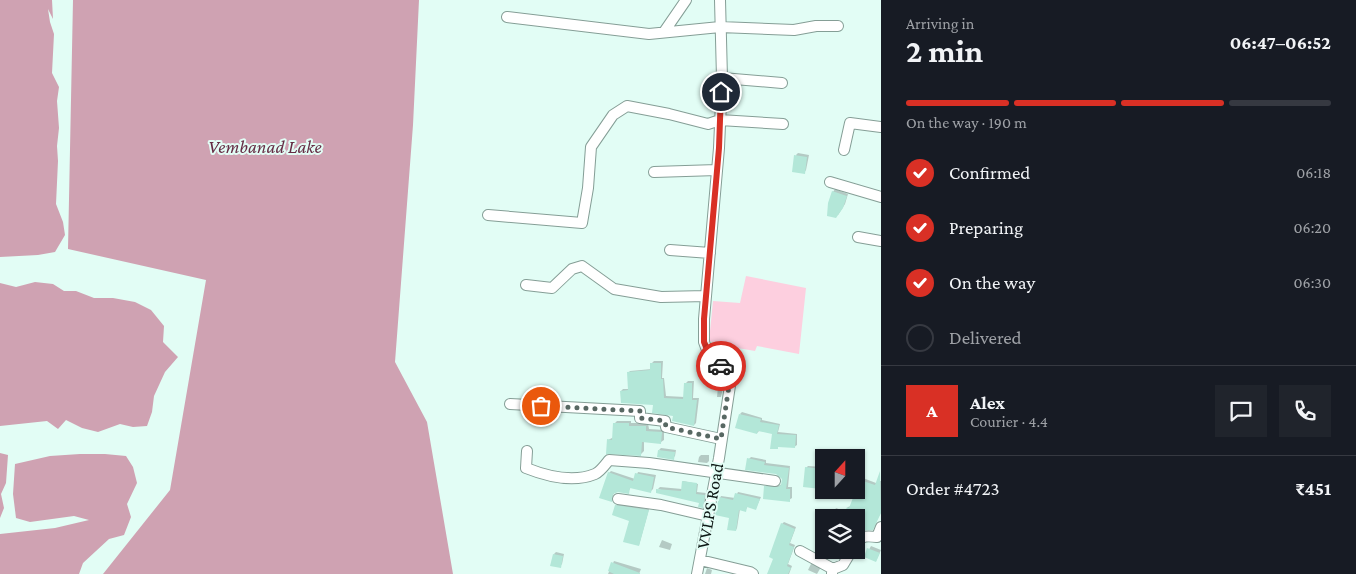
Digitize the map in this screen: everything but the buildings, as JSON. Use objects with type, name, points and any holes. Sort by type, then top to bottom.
[{"type":"street","points":[[664,32],[686,0]]},
{"type":"street","name":"VVLPS Road","points":[[697,574],[716,474],[730,379],[726,368],[712,361],[704,342],[722,78],[720,0]]},
{"type":"street","points":[[507,18],[649,34],[720,26],[794,30],[816,26],[838,26]]},
{"type":"street","points":[[722,78],[782,83]]},
{"type":"street","points":[[488,215],[582,223],[588,188],[591,147],[613,115],[627,106],[708,124],[720,120],[783,124]]},
{"type":"street","points":[[844,150],[850,123],[881,127]]},
{"type":"street","points":[[654,172],[717,170]]},
{"type":"street","points":[[830,182],[881,196]]},
{"type":"street","points":[[858,237],[881,240]]},
{"type":"street","points":[[670,250],[710,253]]},
{"type":"street","points":[[526,284],[552,288],[572,269],[582,266],[614,289],[661,297],[706,296]]},
{"type":"street","points":[[510,404],[640,411],[640,418],[665,421],[666,427],[721,439]]},
{"type":"street","points":[[527,451],[526,468],[542,474],[575,478],[596,473],[609,460],[649,463],[775,481]]},
{"type":"street","points":[[618,499],[661,505],[708,516]]},
{"type":"street","points":[[865,537],[877,537],[881,527]]},
{"type":"street","points":[[800,550],[832,571],[843,565],[847,559]]},
{"type":"street","points":[[700,560],[753,574]]},
{"type":"shaded area","points":[[746,276],[806,288],[799,354],[757,346],[755,351],[709,341],[713,301],[740,303]]},
{"type":"water","points":[[0,0],[52,0],[53,19],[48,9],[54,34],[52,73],[59,87],[57,101],[59,128],[56,204],[63,222],[65,235],[55,252],[0,257]]},
{"type":"water","name":"Vembanad Lake","points":[[73,0],[419,0],[413,125],[395,362],[427,422],[453,574],[103,574],[170,490],[206,280],[68,249]]},
{"type":"water","points":[[35,282],[53,284],[64,291],[76,291],[94,298],[113,298],[135,302],[151,310],[164,326],[163,342],[178,357],[165,372],[154,396],[152,412],[147,426],[133,427],[120,424],[98,432],[82,428],[66,420],[58,429],[47,421],[0,426],[0,283],[16,287]]},
{"type":"water","points":[[0,453],[8,455],[6,483],[1,494],[4,508],[0,518]]},
{"type":"water","points":[[80,454],[126,456],[133,467],[137,483],[127,504],[131,517],[124,535],[109,539],[83,563],[79,574],[0,574],[0,534],[55,528],[89,520],[74,516],[30,522],[16,518],[13,494],[15,464],[50,456]]},
{"type":"way so far","points":[[541,406],[640,411],[640,418],[665,421],[666,427],[721,439],[730,379],[726,368],[721,366]]},
{"type":"route","points":[[721,92],[719,148],[704,314],[704,342],[712,361],[721,366]]}]
